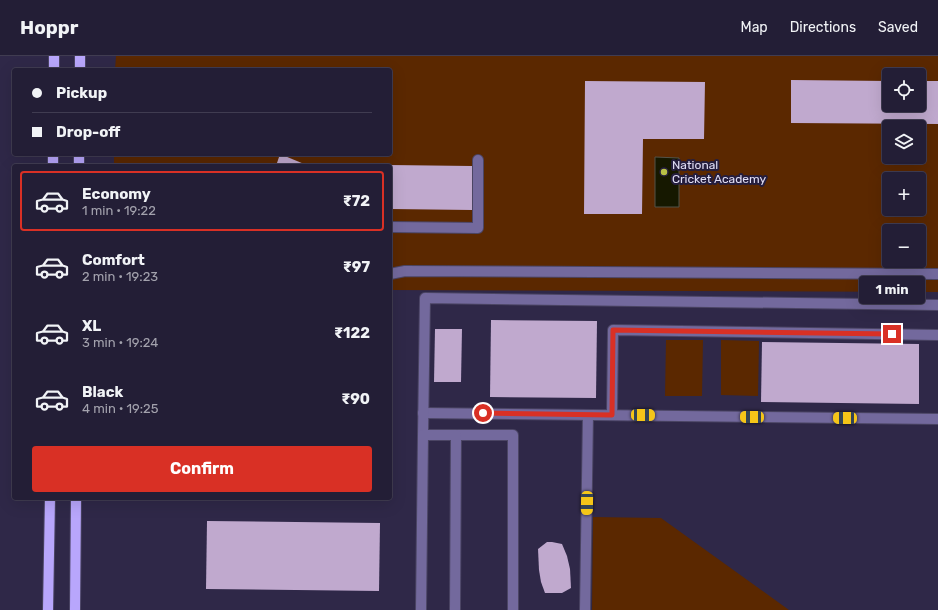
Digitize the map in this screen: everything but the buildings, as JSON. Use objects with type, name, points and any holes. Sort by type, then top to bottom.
[{"type":"main road","points":[[54,56],[54,68]]},
{"type":"main road","points":[[80,56],[80,68]]},
{"type":"main road","points":[[48,610],[50,500]]},
{"type":"main road","points":[[75,610],[76,500]]},
{"type":"lane","points":[[392,227],[478,228],[478,160]]},
{"type":"lane","points":[[392,274],[406,271],[938,274]]},
{"type":"lane","points":[[421,610],[425,298],[938,305]]},
{"type":"lane","points":[[612,415],[613,330],[938,335]]},
{"type":"lane","points":[[424,413],[938,419]]},
{"type":"lane","points":[[585,610],[588,415]]},
{"type":"lane","points":[[423,435],[513,435],[513,610]]},
{"type":"lane","points":[[455,610],[456,435]]},
{"type":"shaded area","name":"National Cricket Academy","points":[[116,56],[938,56],[938,292],[392,290],[392,164],[114,164],[114,156],[392,156],[392,68],[115,68]]},
{"type":"shaded area","points":[[655,157],[679,158],[679,207],[655,207]]},
{"type":"shaded area","points":[[666,340],[703,340],[702,396],[665,396]]},
{"type":"shaded area","points":[[721,340],[759,341],[758,396],[721,395]]},
{"type":"shaded area","points":[[593,517],[661,518],[789,610],[592,610]]},
{"type":"place","name":"National Cricket Academy","points":[[664,172]]},
{"type":"route","points":[[483,413],[612,415],[613,330],[892,334]]}]
